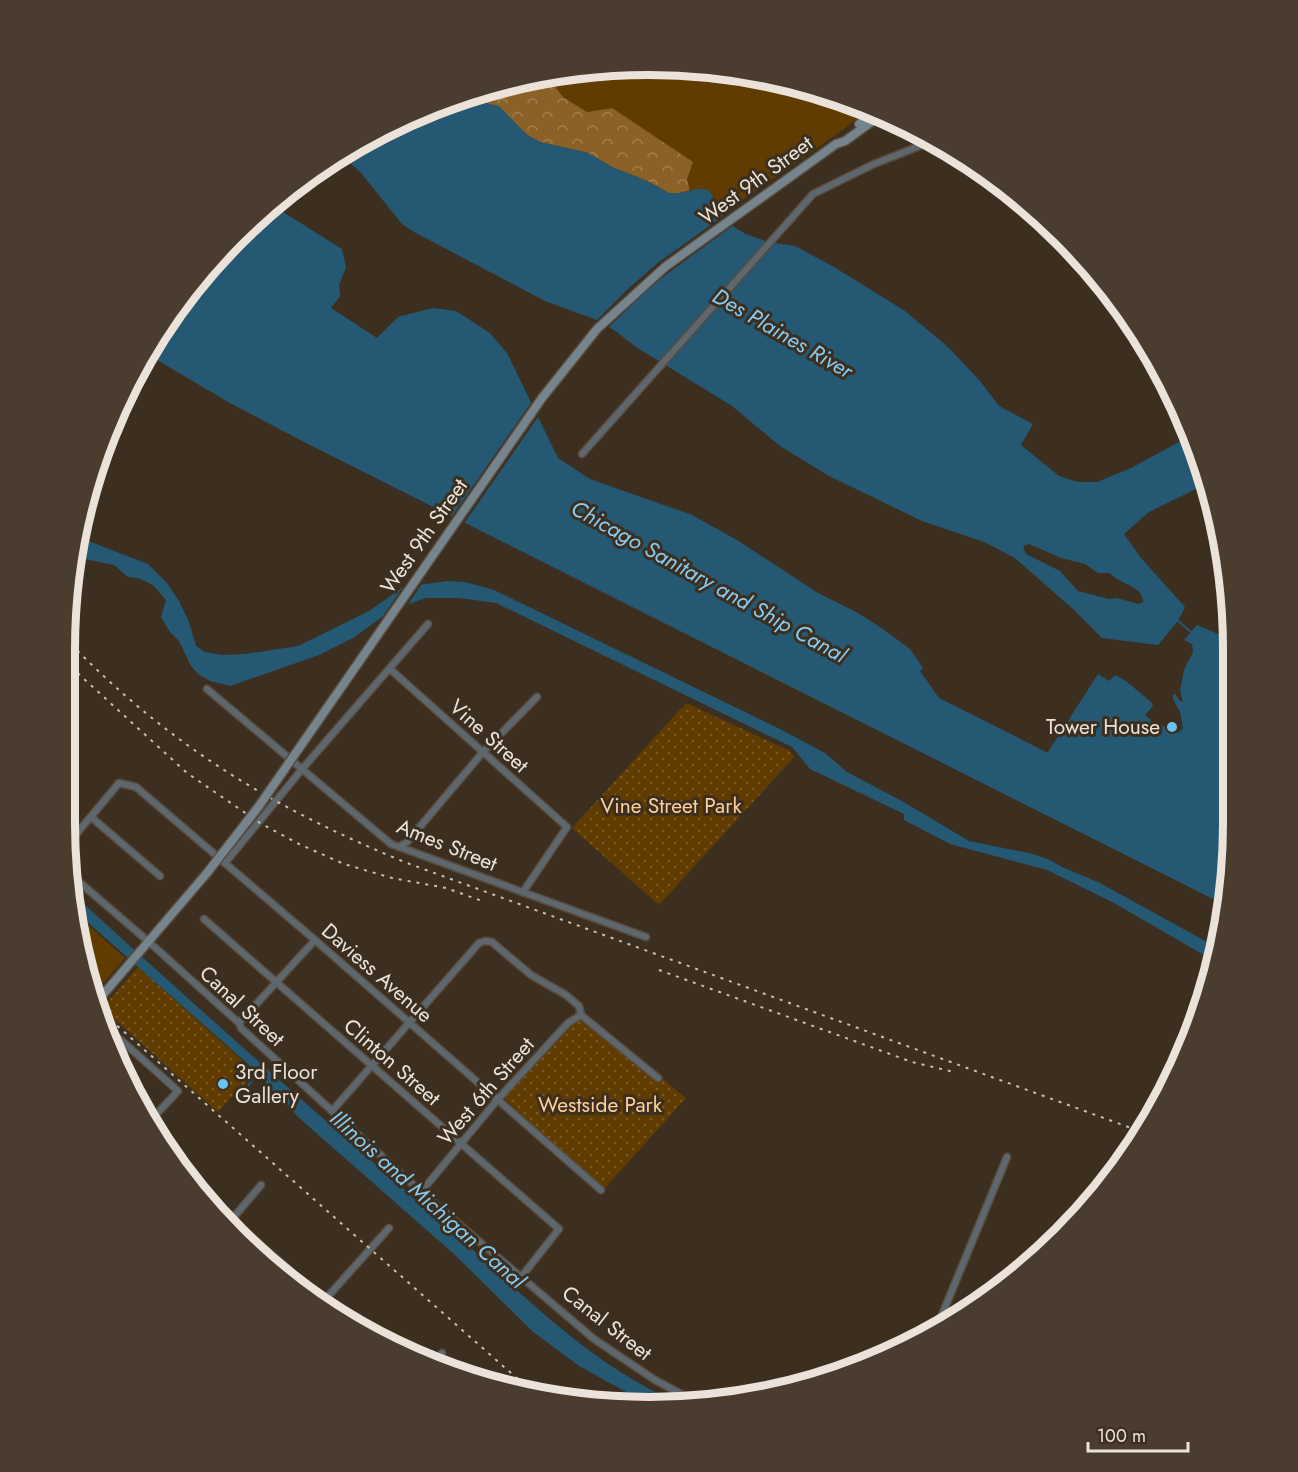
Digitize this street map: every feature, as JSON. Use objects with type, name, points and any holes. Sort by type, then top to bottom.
[{"type":"main road","name":"West 9th Street","points":[[102,997],[207,873],[259,806],[542,398],[583,345],[665,267],[836,144],[866,118]]},
{"type":"main road","name":"West 9th Street","points":[[836,144],[845,141],[873,121]]},
{"type":"street","points":[[582,454],[813,194],[874,164],[923,145]]},
{"type":"street","points":[[225,863],[303,768],[428,624]]},
{"type":"street","name":"Vine Street","points":[[390,669],[567,827],[523,892]]},
{"type":"street","name":"Ames Street","points":[[207,689],[391,844],[646,937]]},
{"type":"street","points":[[399,847],[407,842],[483,752],[537,697]]},
{"type":"street","name":"Daviess Avenue","points":[[91,817],[119,783],[136,787],[601,1190]]},
{"type":"street","points":[[75,835],[91,817],[160,876]]},
{"type":"street","name":"Canal Street","points":[[78,881],[150,942],[421,1192],[522,1276],[594,1340],[655,1380],[685,1396]]},
{"type":"street","name":"Clinton Street","points":[[204,919],[560,1228],[522,1276]]},
{"type":"street","points":[[239,1023],[315,940]]},
{"type":"street","points":[[332,1111],[479,943],[485,941],[492,942],[531,975],[566,995],[579,1006],[581,1015],[658,1078]]},
{"type":"street","name":"West 6th Street","points":[[421,1192],[498,1099],[568,1023],[581,1015]]},
{"type":"street","points":[[117,1037],[178,1091],[155,1115]]},
{"type":"street","points":[[942,1316],[1007,1157]]},
{"type":"street","points":[[233,1218],[261,1185]]},
{"type":"street","points":[[328,1298],[389,1228]]},
{"type":"street","points":[[439,1357],[442,1353]]},
{"type":"green space","points":[[611,76],[687,76],[761,86],[834,105],[861,116],[723,214],[711,194],[703,190],[690,190],[687,179],[612,108],[587,112],[563,97],[553,83]]},
{"type":"green space","points":[[553,83],[563,97],[587,112],[612,108],[693,162],[687,179],[690,190],[669,193],[645,180],[614,168],[588,153],[540,142],[527,135],[499,107],[480,101]]},
{"type":"green space","name":"Vine Street Park","points":[[686,703],[790,751],[794,757],[659,905],[572,828]]},
{"type":"green space","points":[[84,921],[125,958],[99,988]]},
{"type":"green space","points":[[138,967],[253,1070],[244,1088],[242,1090],[240,1088],[218,1112],[107,1012],[104,1005]]},
{"type":"green space","name":"Westside Park","points":[[578,1010],[686,1098],[604,1189],[498,1093]]},
{"type":"water","name":"Des Plaines River","points":[[480,101],[499,106],[527,135],[540,142],[588,153],[614,168],[645,180],[669,193],[705,189],[710,192],[726,221],[734,227],[768,242],[795,246],[905,311],[948,347],[980,381],[999,406],[1033,424],[1021,445],[1059,476],[1078,482],[1097,482],[1131,468],[1183,440],[1199,487],[1149,512],[1124,534],[1141,558],[1185,607],[1178,621],[1158,645],[1102,638],[1015,558],[984,542],[922,521],[829,476],[780,446],[732,406],[636,347],[614,330],[594,319],[545,301],[414,232],[402,224],[361,173],[348,161],[395,134]],"holes":[[[1029,544],[1061,558],[1085,564],[1098,573],[1110,573],[1135,589],[1139,592],[1143,602],[1138,604],[1078,591],[1060,571],[1026,554],[1023,546]]]},
{"type":"water","name":"Chicago Sanitary and Ship Canal","points":[[280,210],[342,249],[346,267],[339,285],[340,296],[331,308],[377,338],[398,317],[433,308],[456,311],[490,333],[507,353],[558,458],[590,479],[692,515],[737,540],[818,593],[858,613],[910,649],[923,668],[920,671],[939,698],[1046,752],[1098,674],[1109,681],[1115,675],[1126,681],[1151,702],[1153,706],[1145,715],[1151,723],[1161,724],[1173,734],[1179,732],[1183,728],[1173,694],[1183,702],[1180,691],[1184,670],[1193,652],[1192,644],[1184,640],[1197,625],[1218,634],[1223,637],[1223,823],[1217,901],[306,443],[230,403],[154,358],[172,330],[217,271],[243,243]]},
{"type":"water","points":[[86,539],[148,564],[167,583],[179,601],[189,622],[196,646],[205,652],[223,655],[298,646],[369,611],[403,587],[448,581],[465,582],[494,590],[780,729],[825,753],[847,772],[902,801],[969,841],[1033,854],[1100,883],[1210,944],[1207,957],[1114,903],[1047,870],[950,844],[904,820],[904,814],[810,769],[792,747],[496,603],[459,598],[426,598],[392,610],[353,638],[319,655],[230,686],[210,681],[198,674],[191,666],[179,641],[161,617],[166,600],[153,585],[138,578],[128,577],[114,565],[83,559]]},
{"type":"water","name":"Illinois and Michigan Canal","points":[[80,901],[549,1318],[614,1367],[667,1397],[635,1397],[579,1366],[532,1331],[454,1254],[298,1117],[248,1064],[83,918]]},
{"type":"pier","points":[[726,214],[735,224],[645,292],[606,330],[594,323],[659,262]]},
{"type":"pier","points":[[533,400],[540,414],[463,525],[450,519]]},
{"type":"pier","points":[[423,582],[405,609],[393,613],[377,625],[405,584]]},
{"type":"waterway","points":[[1177,620],[1191,632]]},
{"type":"waterway","points":[[246,1089],[258,1072]]},
{"type":"railway","points":[[75,648],[147,714],[186,744],[269,797],[359,842],[407,863],[1134,1129]]},
{"type":"railway","points":[[75,671],[187,773],[260,823],[344,864],[392,878],[446,888],[485,902]]},
{"type":"railway","points":[[659,970],[912,1062],[954,1072]]},
{"type":"railway","points":[[109,1019],[521,1382]]},
{"type":"place","name":"Tower House","points":[[1172,727]]},
{"type":"place","name":"3rd Floor Gallery","points":[[223,1084]]}]
